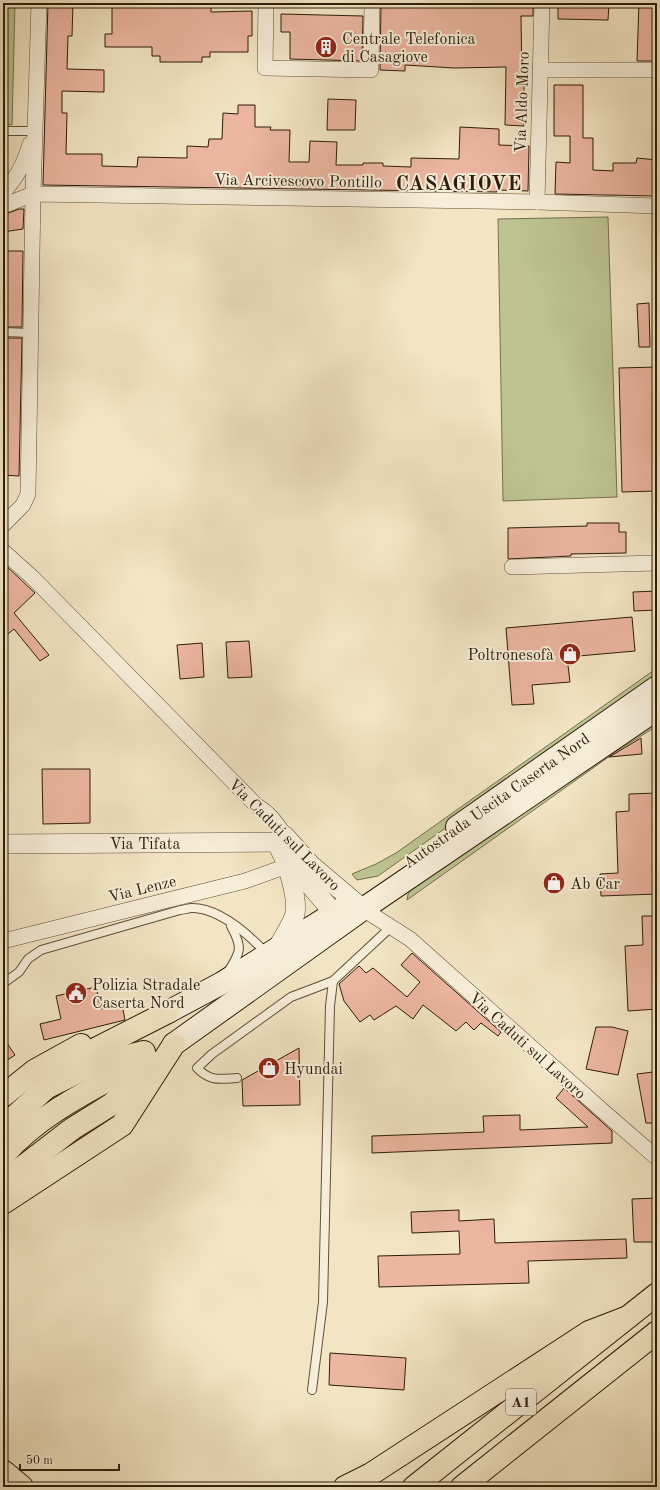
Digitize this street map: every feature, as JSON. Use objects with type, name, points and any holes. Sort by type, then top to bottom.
[{"type":"highway","points":[[3,1080],[51,1048],[173,1029]]},
{"type":"highway","points":[[3,1096],[34,1071],[78,1046],[173,1029]]},
{"type":"highway","points":[[3,1110],[39,1078],[173,1029]]},
{"type":"highway","points":[[3,1127],[46,1088],[92,1065],[173,1029]]},
{"type":"highway","points":[[3,1140],[9,1133],[53,1099],[173,1029]]},
{"type":"highway","points":[[3,1156],[13,1144],[173,1029]]},
{"type":"highway","points":[[3,1170],[36,1141],[66,1118],[106,1094],[173,1029]]},
{"type":"highway","points":[[3,1182],[72,1129],[112,1104],[173,1029]]},
{"type":"highway","points":[[3,1193],[79,1138],[117,1114],[173,1029]]},
{"type":"highway","points":[[3,1203],[122,1125],[173,1029]]},
{"type":"highway","name":"A1","points":[[414,1487],[657,1294]]},
{"type":"highway","points":[[345,1487],[371,1474],[589,1332],[628,1317]]},
{"type":"highway","name":"A1","points":[[462,1487],[657,1332]]},
{"type":"highway","points":[[3,1471],[22,1487]]},
{"type":"main road","name":"Autostrada Uscita Caserta Nord","points":[[173,1029],[345,909],[657,686]]},
{"type":"main road","name":"Autostrada Uscita Caserta Nord","points":[[345,909],[657,709]]},
{"type":"main road","name":"Autostrada Uscita Caserta Nord","points":[[173,1029],[222,983],[273,960]]},
{"type":"street","points":[[3,525],[23,505],[28,494],[34,125],[39,3]]},
{"type":"street","points":[[266,3],[265,68],[371,70],[372,3]]},
{"type":"street","name":"Via Aldo Moro","points":[[536,202],[542,3]]},
{"type":"street","points":[[540,70],[657,70]]},
{"type":"street","points":[[3,193],[25,161],[34,125]]},
{"type":"street","points":[[3,206],[33,194]]},
{"type":"street","name":"Via Arcivescovo Pontillo","points":[[33,194],[536,202],[657,206]]},
{"type":"street","name":"Via Caduti sul Lavoro","points":[[3,551],[32,577],[257,806],[265,811],[275,821],[290,856]]},
{"type":"street","points":[[512,567],[657,563]]},
{"type":"street","name":"Via Tifata","points":[[3,844],[290,856]]},
{"type":"street","points":[[290,856],[345,909]]},
{"type":"street","name":"Via Lenze","points":[[3,941],[245,881],[290,856]]},
{"type":"street","name":"Autostrada Uscita Caserta Nord","points":[[273,960],[295,914],[296,899],[290,856]]},
{"type":"street","name":"Via Caduti sul Lavoro","points":[[345,909],[391,927],[410,939],[657,1158]]},
{"type":"lane","points":[[3,131],[34,125]]},
{"type":"lane","points":[[3,332],[31,333]]},
{"type":"lane","points":[[5,982],[19,972],[28,959],[41,950],[180,910],[192,908],[207,911],[218,915],[253,940],[273,960],[266,972],[190,1022]]},
{"type":"lane","points":[[222,983],[238,955],[240,948],[237,937],[230,923]]},
{"type":"lane","points":[[237,1078],[217,1079],[205,1076],[197,1068],[212,1054],[291,997],[333,981],[391,927]]},
{"type":"lane","points":[[312,1390],[323,1302],[330,1006],[333,981]]},
{"type":"green space","points":[[3,3],[15,3],[12,125],[3,124]]},
{"type":"green space","points":[[608,217],[617,497],[503,501],[498,219]]},
{"type":"green space","points":[[657,668],[657,678],[378,876],[357,880],[352,874],[376,864],[396,853]]},
{"type":"green space","points":[[657,719],[657,726],[617,751],[407,900],[408,894],[412,888]]},
{"type":"building","points":[[48,3],[73,3],[72,36],[68,36],[67,69],[104,70],[104,92],[62,91],[62,113],[67,113],[66,154],[102,154],[102,166],[137,167],[138,157],[187,158],[187,146],[208,147],[209,139],[222,139],[223,113],[238,114],[238,105],[255,105],[255,127],[271,127],[270,130],[290,130],[289,162],[309,162],[310,141],[337,142],[336,165],[383,163],[383,166],[411,167],[411,158],[459,159],[460,127],[499,129],[499,145],[529,146],[528,191],[497,190],[497,192],[43,185]]},
{"type":"building","points":[[112,3],[211,3],[211,12],[252,11],[252,36],[248,36],[248,52],[210,52],[210,57],[202,57],[202,62],[160,62],[160,56],[152,56],[152,47],[105,47],[105,34],[112,34]]},
{"type":"building","points":[[381,3],[533,3],[533,16],[521,16],[524,126],[505,125],[506,67],[454,68],[405,65],[405,71],[380,70]]},
{"type":"building","points":[[558,3],[609,3],[608,20],[558,19]]},
{"type":"building","points":[[639,3],[657,3],[657,61],[637,61]]},
{"type":"building","name":"Centrale Telefonica di Casagiove","points":[[281,14],[363,16],[362,61],[290,59],[290,32],[281,32]]},
{"type":"building","points":[[554,85],[583,85],[583,138],[593,138],[593,170],[613,171],[613,163],[636,163],[637,158],[657,160],[657,196],[555,194],[556,162],[570,163],[570,136],[554,136]]},
{"type":"building","points":[[328,99],[356,100],[355,130],[327,130]]},
{"type":"building","points":[[19,209],[24,209],[23,229],[3,232],[3,215]]},
{"type":"building","points":[[3,251],[23,251],[22,327],[3,327]]},
{"type":"building","points":[[649,303],[650,347],[639,347],[637,304]]},
{"type":"building","points":[[3,338],[22,338],[19,476],[3,475]]},
{"type":"building","points":[[657,367],[657,491],[622,492],[619,368]]},
{"type":"building","points":[[587,523],[619,523],[619,532],[626,532],[626,553],[571,554],[571,556],[508,559],[508,528],[587,526]]},
{"type":"building","points":[[3,563],[35,593],[14,613],[49,655],[40,661],[14,629],[3,638]]},
{"type":"building","points":[[657,591],[657,610],[634,611],[633,592]]},
{"type":"building","points":[[632,617],[635,651],[567,657],[570,682],[532,685],[534,704],[512,705],[506,628]]},
{"type":"building","points":[[249,641],[252,677],[228,678],[226,642]]},
{"type":"building","points":[[202,643],[204,677],[180,679],[177,645]]},
{"type":"building","points":[[641,738],[642,754],[609,757]]},
{"type":"building","points":[[42,769],[90,769],[90,823],[43,824]]},
{"type":"building","points":[[657,793],[657,894],[601,896],[600,874],[618,873],[616,812],[629,811],[629,794]]},
{"type":"building","points":[[642,916],[657,916],[657,1009],[628,1011],[625,946],[643,945]]},
{"type":"building","points":[[412,953],[501,1032],[498,1036],[481,1023],[474,1030],[466,1022],[456,1031],[423,1005],[413,1019],[396,1006],[374,1020],[370,1015],[360,1022],[344,1001],[339,984],[359,966],[366,973],[373,968],[407,997],[420,982],[401,965]]},
{"type":"building","points":[[96,987],[101,1009],[122,1004],[125,1020],[44,1040],[40,1024],[61,1019],[56,996]]},
{"type":"building","points":[[596,1027],[612,1027],[628,1031],[618,1075],[586,1069]]},
{"type":"building","points":[[3,1037],[15,1055],[3,1063]]},
{"type":"building","points":[[299,1048],[300,1105],[243,1106],[242,1080]]},
{"type":"building","points":[[653,1072],[657,1101],[657,1123],[646,1123],[637,1074]]},
{"type":"building","points":[[564,1088],[612,1131],[612,1143],[372,1153],[372,1136],[484,1132],[483,1116],[520,1115],[520,1130],[588,1127],[556,1098]]},
{"type":"building","points":[[657,1198],[657,1242],[634,1242],[632,1199]]},
{"type":"building","points":[[459,1210],[459,1221],[494,1219],[495,1243],[626,1239],[627,1258],[528,1261],[529,1283],[379,1287],[378,1256],[460,1254],[459,1231],[412,1233],[411,1212]]},
{"type":"building","points":[[330,1353],[406,1358],[404,1390],[329,1385]]},
{"type":"place","name":"Centrale Telefonica di Casagiove","points":[[326,47]]},
{"type":"place","name":"Poltronesofà","points":[[570,654]]},
{"type":"place","name":"Ab Car","points":[[554,883]]},
{"type":"place","name":"Polizia Stradale Caserta Nord","points":[[76,993]]},
{"type":"place","name":"Hyundai","points":[[269,1068]]},
{"type":"district","name":"CASAGIOVE","points":[[459,183]]}]
